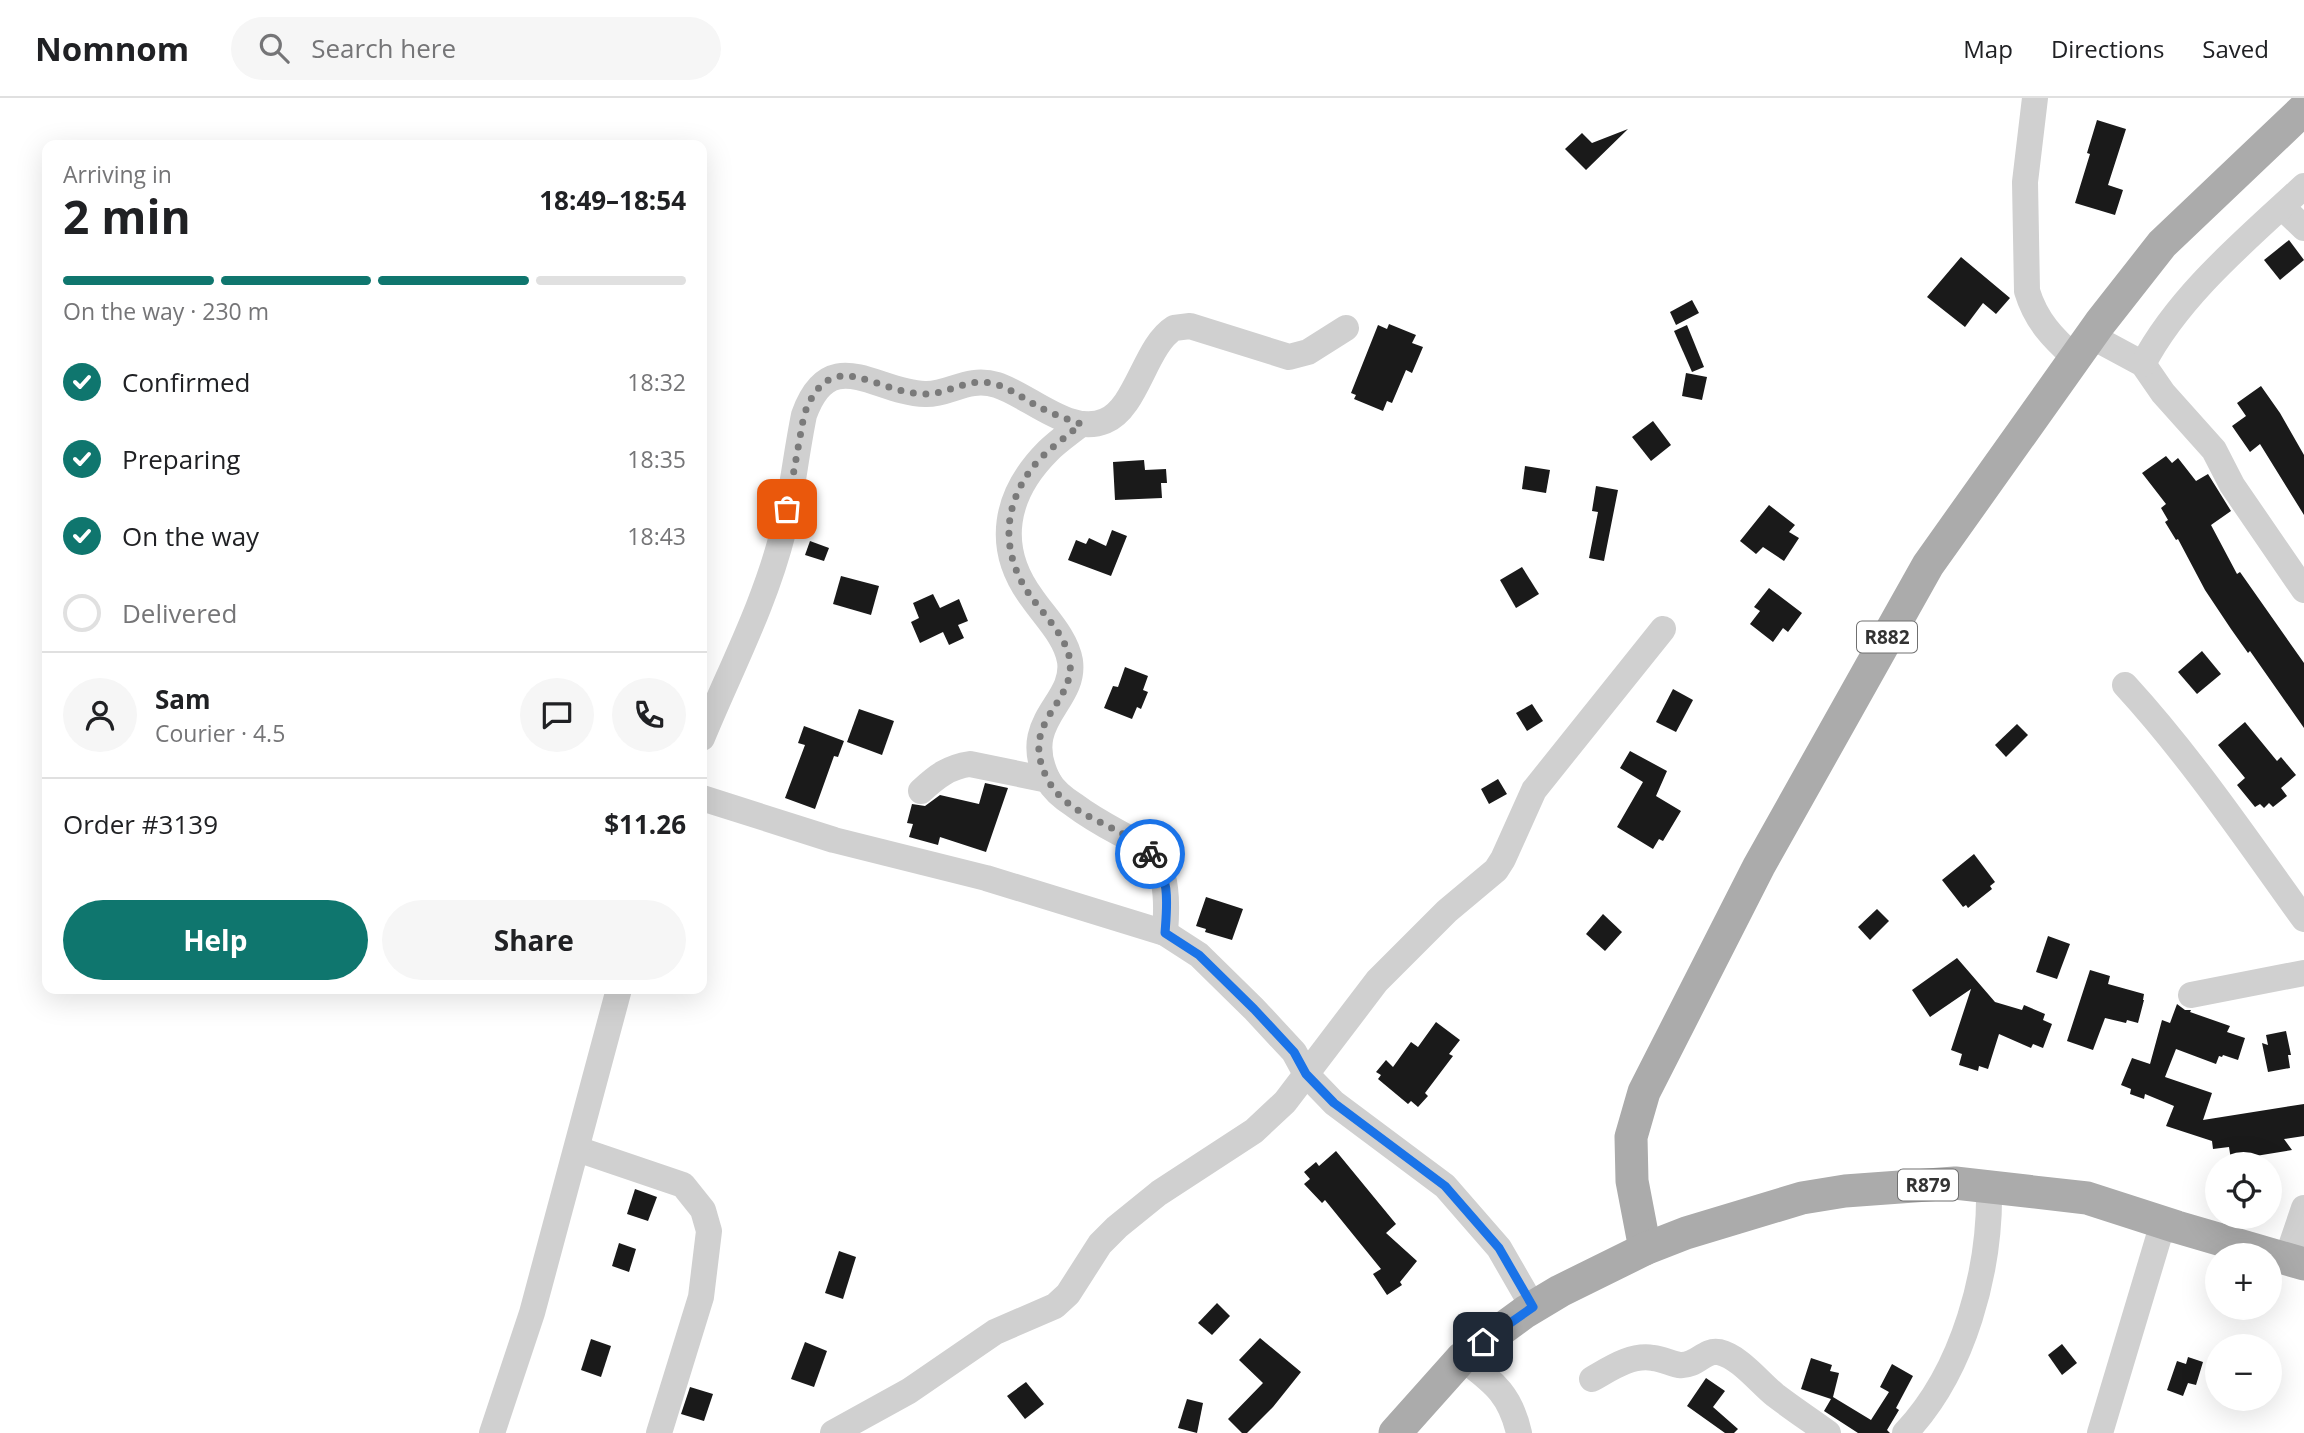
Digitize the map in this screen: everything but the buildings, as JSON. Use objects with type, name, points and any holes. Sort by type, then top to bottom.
[{"type":"main road","name":"R882","points":[[1645,1249],[1632,1181],[1631,1137],[1644,1092],[1759,866],[1928,565],[2083,347],[2162,244],[2304,109]]},
{"type":"main road","name":"R879","points":[[1395,1433],[1462,1358],[1547,1299],[1645,1249],[1686,1233],[1802,1198],[1845,1191],[1955,1182],[2087,1198],[2296,1261]]},
{"type":"street","points":[[2035,98],[2025,182],[2027,291],[2032,309],[2049,334],[2143,364],[2163,393],[2214,450],[2232,485],[2304,590]]},
{"type":"street","points":[[2143,364],[2155,340],[2233,251],[2304,186]]},
{"type":"street","points":[[2282,207],[2304,228]]},
{"type":"street","points":[[707,727],[756,615],[783,531],[804,415],[819,385],[835,378],[850,376],[914,393],[929,394],[958,385],[999,385],[1043,410],[1090,425],[1107,421],[1116,413],[1127,400],[1156,348],[1174,328],[1190,326],[1289,357],[1308,352],[1346,328]]},
{"type":"street","points":[[1081,424],[1035,465],[1021,485],[1009,519],[1009,550],[1016,574],[1062,640],[1070,661],[1062,696],[1043,724],[1039,743],[1041,760],[1048,780],[1058,794],[1083,813],[1140,843],[1155,858],[1162,870],[1167,901],[1165,933]]},
{"type":"street","points":[[834,1433],[909,1391],[995,1332],[1055,1306],[1068,1294],[1100,1244],[1116,1227],[1158,1193],[1254,1131],[1285,1102],[1377,981],[1447,911],[1496,870],[1534,790],[1663,629]]},
{"type":"street","points":[[2126,685],[2180,747],[2304,919]]},
{"type":"street","points":[[921,791],[941,773],[958,766],[970,765],[1048,780]]},
{"type":"street","points":[[707,800],[834,839],[986,878],[1165,933],[1199,955],[1254,1009],[1294,1052],[1306,1074],[1334,1103],[1445,1186],[1547,1299]]},
{"type":"street","points":[[2191,995],[2304,973]]},
{"type":"street","points":[[492,1433],[532,1314],[618,994]]},
{"type":"street","points":[[577,1149],[683,1185],[699,1204],[706,1221],[708,1241],[701,1297],[659,1433]]},
{"type":"street","points":[[1905,1433],[1935,1392],[1961,1343],[1979,1287],[1990,1221],[1989,1186]]},
{"type":"street","points":[[2296,1261],[2304,1208]]},
{"type":"street","points":[[2099,1433],[2164,1223]]},
{"type":"street","points":[[1592,1379],[1637,1357],[1687,1365],[1712,1352],[1718,1352],[1728,1356],[1776,1396],[1828,1433]]},
{"type":"street","points":[[1462,1358],[1495,1384],[1514,1412],[1518,1433]]},
{"type":"way so far","points":[[787,509],[794,463],[809,401],[819,385],[835,378],[850,376],[914,393],[929,394],[971,383],[999,385],[1043,410],[1081,424],[1035,465],[1021,485],[1009,519],[1009,550],[1016,574],[1062,640],[1070,661],[1062,696],[1043,724],[1039,743],[1041,760],[1048,780],[1058,794],[1083,813],[1140,843],[1150,854]]},
{"type":"route","points":[[1150,854],[1162,870],[1167,901],[1165,933],[1199,955],[1274,1029],[1294,1052],[1306,1074],[1334,1103],[1445,1186],[1499,1248],[1533,1307],[1483,1342]]}]
